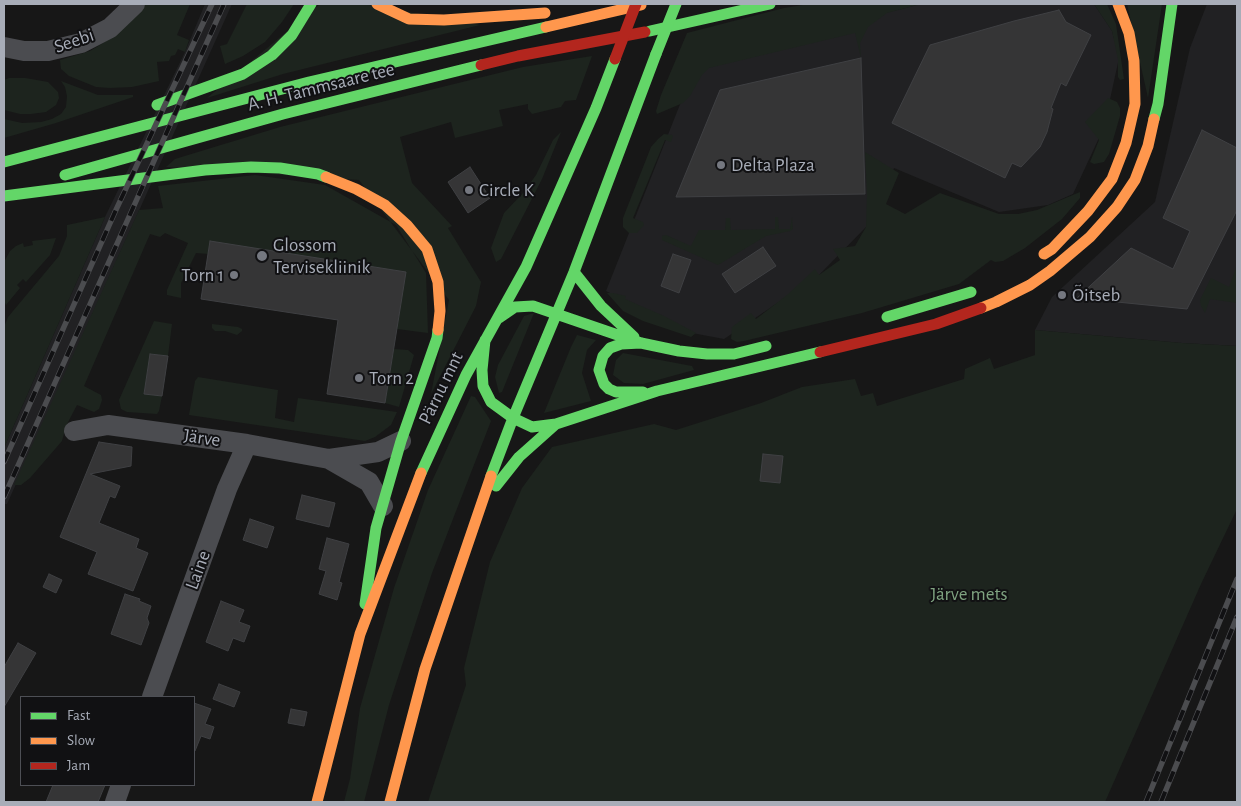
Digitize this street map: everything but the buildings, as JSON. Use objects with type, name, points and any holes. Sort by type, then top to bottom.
[{"type":"main road","points":[[150,108],[243,74],[272,55],[292,35],[308,12],[311,4]]},
{"type":"main road","points":[[377,4],[409,19],[444,20],[642,4]]},
{"type":"main road","name":"A. H. Tammsaare tee","points":[[4,160],[347,73],[642,4]]},
{"type":"main road","name":"Pärnu mnt","points":[[316,802],[360,634],[410,498],[466,375],[526,267],[615,59],[642,4]]},
{"type":"main road","points":[[390,802],[424,669],[480,506],[513,418],[574,272],[676,4]]},
{"type":"main road","name":"A. H. Tammsaare tee","points":[[4,192],[283,114],[518,56],[650,31],[770,4]]},
{"type":"main road","points":[[1036,259],[1052,248],[1088,211],[1112,179],[1126,143],[1135,104],[1134,61],[1129,33],[1118,4]]},
{"type":"main road","points":[[485,340],[482,370],[483,386],[491,402],[513,418],[532,427],[556,424],[657,391],[936,324],[996,302],[1030,285],[1050,271],[1090,237],[1117,207],[1135,180],[1148,146],[1156,112],[1172,4]]},
{"type":"main road","points":[[4,160],[104,124]]},
{"type":"main road","points":[[4,196],[205,170],[251,167],[280,168],[318,174],[356,189],[385,205],[407,224],[427,249],[438,282],[440,311],[437,338],[401,441],[376,528],[360,634]]},
{"type":"main road","points":[[574,272],[605,311],[641,342]]},
{"type":"main road","points":[[872,321],[948,300],[986,286]]},
{"type":"main road","points":[[498,318],[515,307],[533,306],[641,342],[678,351],[708,354],[734,354],[778,344]]},
{"type":"main road","points":[[641,342],[621,344],[610,348],[600,362],[600,377],[604,384],[616,392],[657,391]]},
{"type":"main road","points":[[480,506],[519,457],[556,424]]},
{"type":"street","name":"Seebi","points":[[4,47],[24,51],[48,51],[81,43],[110,28],[135,4]]},
{"type":"street","name":"Järve","points":[[74,431],[108,425],[247,444],[329,459],[378,452],[401,441]]},
{"type":"street","name":"Laine","points":[[152,696],[227,489],[247,444]]},
{"type":"street","name":"Järve","points":[[329,459],[369,482],[382,506]]},
{"type":"street","points":[[115,802],[121,786]]},
{"type":"shaded area","points":[[205,4],[232,4],[4,507],[4,448],[105,217],[185,52]]},
{"type":"shaded area","points":[[921,4],[1094,4],[1112,31],[1119,58],[1104,127],[1073,194],[1048,205],[999,212],[894,168],[866,227],[819,275],[724,339],[692,333],[606,291],[698,59]]},
{"type":"shaded area","points":[[1207,4],[1237,4],[1237,346],[1035,330],[1052,297],[1155,202],[1190,48]]},
{"type":"green space","points":[[145,4],[190,4],[177,35],[189,40],[185,52],[178,49],[169,61],[157,62],[159,81],[132,87],[96,87],[69,76],[61,69],[60,60],[90,51],[103,43],[120,31]]},
{"type":"green space","points":[[247,4],[294,4],[265,42],[243,56],[225,64],[220,46],[227,44]]},
{"type":"green space","points":[[320,4],[364,4],[480,25],[283,74],[207,98]]},
{"type":"green space","points":[[809,4],[921,4],[887,13],[868,27],[860,43],[861,58],[855,33],[709,68],[683,103],[657,114],[656,111],[661,95],[687,33],[784,8]]},
{"type":"green space","points":[[1094,4],[1107,4],[1116,24],[1124,79],[1120,80],[1118,77],[1118,60],[1112,31]]},
{"type":"green space","points":[[1127,4],[1162,4],[1148,98]]},
{"type":"green space","points":[[592,56],[576,100],[565,101],[561,107],[532,114],[528,109],[528,104],[499,110],[503,126],[455,138],[451,122],[400,137],[412,183],[452,226],[448,228],[481,282],[476,306],[431,394],[449,300],[359,180],[166,167],[175,159],[280,127],[523,67]]},
{"type":"green space","points":[[9,78],[25,78],[48,82],[58,92],[59,98],[56,105],[46,112],[31,114],[20,114],[4,110],[4,80]]},
{"type":"green space","points":[[61,81],[98,95],[133,95],[133,97],[4,138],[4,119],[22,123],[41,122],[61,114],[66,107],[67,96]]},
{"type":"green space","points":[[1108,98],[1117,102],[1120,108],[1120,116],[1109,154],[1104,162],[1094,164],[1090,162],[1099,140],[1085,122]]},
{"type":"green space","points":[[561,132],[542,179],[501,259],[496,262],[491,248],[504,213],[523,193],[536,175],[553,140]]},
{"type":"green space","points":[[664,134],[673,136],[671,142],[665,140],[633,218],[643,222],[644,225],[637,233],[629,233],[623,227],[623,218],[651,147]]},
{"type":"green space","points":[[865,152],[899,173],[886,204],[905,214],[940,193],[999,214],[1018,214],[1037,210],[1080,192],[1080,198],[1062,219],[1025,248],[1003,261],[995,262],[991,260],[959,284],[862,313],[744,341],[737,342],[731,339],[732,327],[751,313],[756,319],[787,295],[815,269],[819,275],[840,260],[833,249],[855,246],[866,227]]},
{"type":"green space","points":[[255,175],[325,185],[396,225],[426,273],[428,333],[397,329],[405,272],[210,242],[208,254],[196,253],[181,283],[181,298],[167,295],[167,290],[188,243],[165,233],[160,237],[150,234],[84,386],[101,395],[102,400],[99,409],[94,412],[77,405],[66,426],[62,441],[30,478],[21,485],[14,485],[139,210],[163,208],[158,186]]},
{"type":"green space","points":[[105,217],[4,448],[4,327],[8,317],[59,256],[67,236],[67,225]]},
{"type":"green space","points":[[775,217],[778,217],[779,229],[790,229],[792,217],[793,229],[766,236],[718,265],[662,240],[662,236],[666,235],[691,246],[699,230],[725,230],[726,218],[730,218],[731,230],[775,229]]},
{"type":"green space","points":[[56,238],[50,255],[26,282],[23,279],[17,285],[20,288],[6,305],[4,301],[4,262],[10,251],[23,243],[24,247],[33,245],[32,241]]},
{"type":"green space","points":[[1237,265],[1237,303],[1210,299],[1205,313],[1200,300],[1211,278],[1229,287]]},
{"type":"green space","points":[[607,293],[626,296],[625,299],[664,316],[696,333],[691,337],[643,321],[623,311]]},
{"type":"green space","points":[[534,313],[502,392],[499,393],[495,377],[498,365],[524,316]]},
{"type":"green space","points":[[154,321],[172,324],[168,356],[150,354],[144,393],[162,396],[159,411],[157,414],[127,412],[121,409],[119,400]]},
{"type":"green space","points":[[212,324],[238,327],[242,331],[237,335],[225,331],[215,331],[212,328]]},
{"type":"green space","name":"Järve mets","points":[[1035,330],[1237,346],[1237,509],[1201,584],[1105,802],[428,802],[466,685],[464,668],[490,562],[522,488],[552,447],[654,424],[676,430],[761,403],[802,387],[855,379],[861,396],[873,393],[877,406],[964,379],[965,369],[990,358],[994,369],[1035,355]]},
{"type":"green space","points":[[577,335],[596,340],[587,350],[582,373],[591,401],[544,413],[571,347]]},
{"type":"green space","points":[[394,349],[408,350],[414,355],[399,407],[385,403]]},
{"type":"green space","points":[[623,353],[692,366],[694,370],[643,384],[624,383],[613,375],[616,360]]},
{"type":"green space","points":[[198,377],[278,390],[275,418],[294,422],[298,398],[397,412],[391,425],[375,437],[365,441],[189,415],[195,381]]},
{"type":"green space","points":[[471,396],[475,397],[491,421],[432,573],[389,705],[364,802],[344,802],[350,779],[360,708],[394,588],[428,490]]},
{"type":"railway","points":[[4,462],[115,212],[212,4]]},
{"type":"railway","points":[[4,497],[224,4]]},
{"type":"railway","points":[[1146,802],[1237,579]]},
{"type":"railway","points":[[1161,802],[1237,617]]},
{"type":"traffic: fast","points":[[157,105],[243,74],[272,55],[292,35],[311,4]]},
{"type":"traffic: fast","points":[[656,54],[676,4]]},
{"type":"traffic: fast","points":[[650,31],[770,4]]},
{"type":"traffic: fast","points":[[1154,119],[1158,104],[1172,4]]},
{"type":"traffic: fast","points":[[4,162],[309,82],[546,27]]},
{"type":"traffic: fast","points":[[491,476],[574,272],[656,54]]},
{"type":"traffic: fast","points":[[421,473],[466,375],[526,267],[596,108],[615,59]]},
{"type":"traffic: fast","points":[[65,175],[283,114],[481,65]]},
{"type":"traffic: fast","points":[[4,196],[205,170],[251,167],[280,168],[326,177]]},
{"type":"traffic: fast","points":[[574,272],[601,306],[634,337]]},
{"type":"traffic: fast","points":[[887,317],[971,292]]},
{"type":"traffic: fast","points":[[499,318],[515,307],[533,306],[641,343],[679,351],[734,354],[766,346]]},
{"type":"traffic: fast","points":[[365,604],[376,528],[401,441],[437,338],[438,330]]},
{"type":"traffic: fast","points":[[485,340],[482,370],[483,386],[491,402],[513,418],[532,427],[556,424],[657,391],[820,352]]},
{"type":"traffic: fast","points":[[641,343],[621,344],[610,348],[603,356],[599,370],[604,384],[609,389],[616,392],[643,392]]},
{"type":"traffic: fast","points":[[496,486],[519,457],[556,424]]},
{"type":"traffic: slow","points":[[377,4],[409,19],[444,20],[545,13]]},
{"type":"traffic: slow","points":[[1044,254],[1052,249],[1088,211],[1112,179],[1126,143],[1135,104],[1134,61],[1129,33],[1118,4]]},
{"type":"traffic: slow","points":[[546,27],[641,5]]},
{"type":"traffic: slow","points":[[981,308],[1030,285],[1050,271],[1090,237],[1117,207],[1135,180],[1148,146],[1154,119]]},
{"type":"traffic: slow","points":[[326,177],[356,189],[385,205],[407,225],[427,249],[438,282],[440,311],[438,330]]},
{"type":"traffic: slow","points":[[317,802],[360,634],[421,473]]},
{"type":"traffic: slow","points":[[390,802],[425,669],[491,476]]},
{"type":"traffic: jam","points":[[615,59],[636,4]]},
{"type":"traffic: jam","points":[[481,65],[518,56],[645,32]]},
{"type":"traffic: jam","points":[[820,352],[936,324],[981,308]]},
{"type":"place","name":"Delta Plaza","points":[[721,165]]},
{"type":"place","name":"Circle K","points":[[469,190]]},
{"type":"place","name":"Glossom Tervisekliinik","points":[[262,256]]},
{"type":"place","name":"Torn 1","points":[[234,275]]},
{"type":"place","name":"Õitseb","points":[[1062,295]]},
{"type":"place","name":"Torn 2","points":[[359,378]]}]
